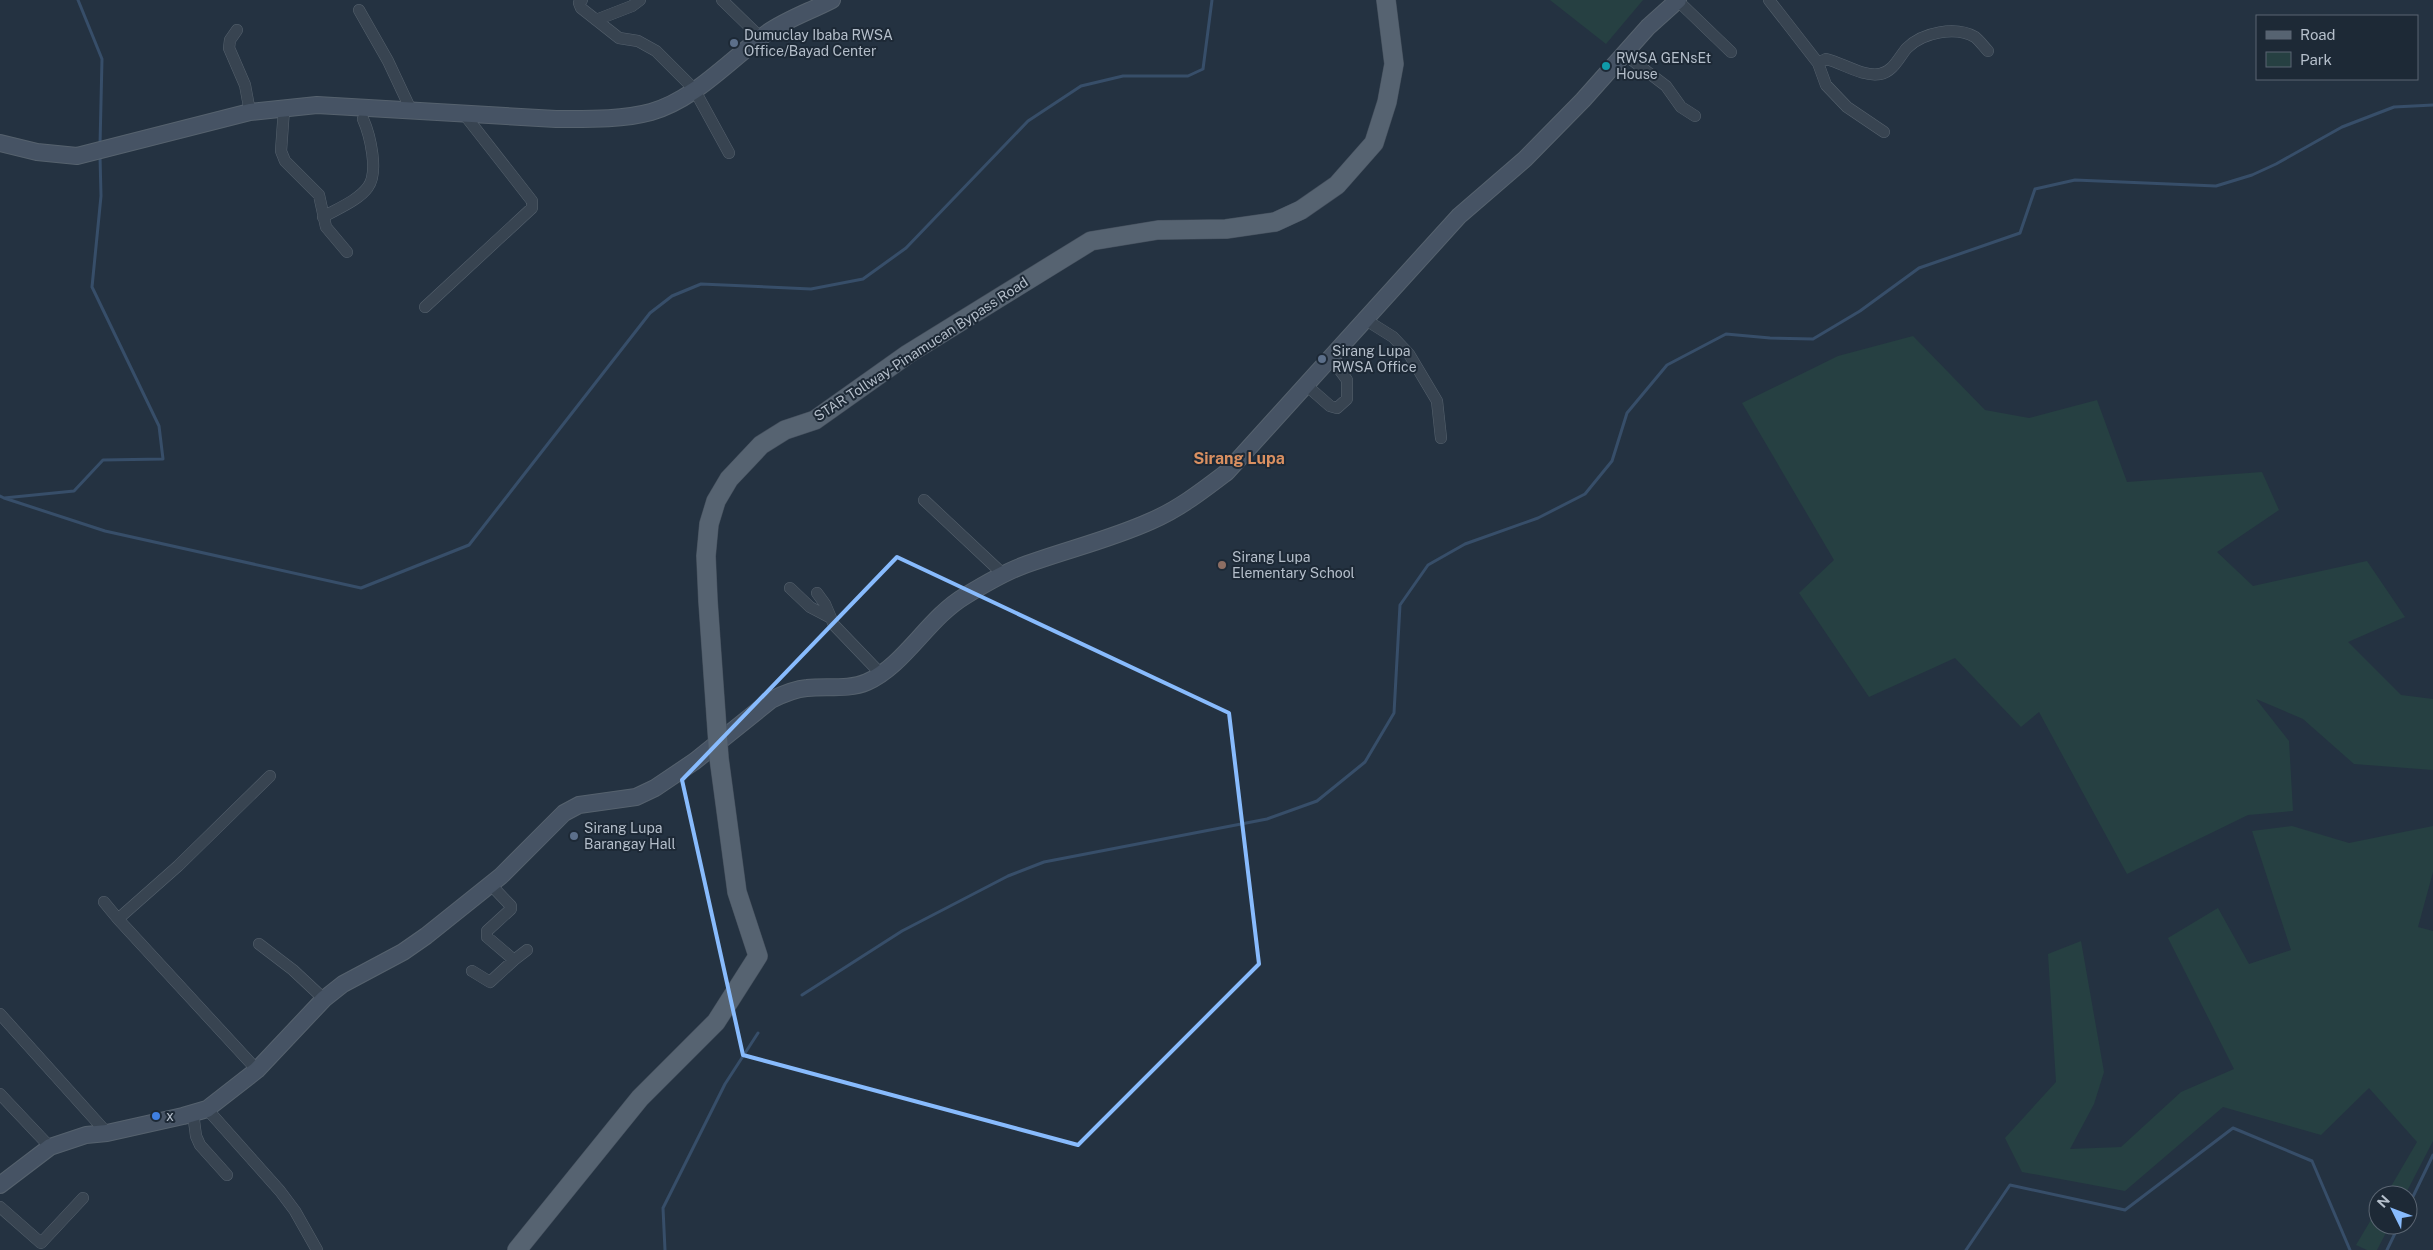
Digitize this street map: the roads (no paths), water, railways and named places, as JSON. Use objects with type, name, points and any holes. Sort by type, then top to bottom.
[{"type":"main road","name":"STAR Tollway-Pinamucan Bypass Road","points":[[517,1250],[640,1098],[716,1022],[758,956],[737,892],[718,742],[706,556],[708,524],[716,501],[728,480],[761,445],[785,430],[815,420],[908,354],[1091,241],[1158,230],[1226,230],[1275,222],[1301,210],[1337,185],[1374,143],[1387,102],[1394,64],[1386,0]]},
{"type":"street","points":[[582,0],[579,3],[581,8],[619,38],[638,41],[653,48],[694,90],[729,153]]},
{"type":"street","points":[[596,20],[632,6],[640,0]]},
{"type":"street","points":[[722,0],[761,38]]},
{"type":"street","points":[[0,143],[63,156],[77,156],[99,152],[250,112],[317,105],[411,110],[504,118],[594,120],[650,112],[668,105],[694,90],[778,26],[832,0]]},
{"type":"street","points":[[0,1185],[50,1147],[86,1135],[107,1133],[200,1111],[257,1070],[324,999],[343,984],[403,952],[490,884],[564,813],[579,805],[588,803],[636,797],[679,771],[771,700],[785,692],[805,688],[856,686],[880,674],[892,666],[935,618],[949,607],[1004,575],[1021,567],[1081,548],[1151,521],[1187,503],[1227,472],[1460,216],[1524,159],[1583,100],[1624,54],[1677,0],[1731,52]]},
{"type":"street","points":[[1769,0],[1818,63],[1826,85],[1848,107],[1884,132]]},
{"type":"street","points":[[359,10],[388,61],[411,110]]},
{"type":"street","points":[[237,30],[230,40],[229,48],[245,85],[250,112]]},
{"type":"street","points":[[1818,63],[1826,59],[1840,62],[1868,75],[1882,74],[1892,67],[1909,46],[1919,39],[1934,34],[1955,31],[1967,33],[1977,38],[1988,51]]},
{"type":"street","points":[[1624,54],[1666,86],[1673,94],[1675,101],[1695,116]]},
{"type":"street","points":[[284,109],[281,151],[285,161],[319,195],[326,227],[347,252]]},
{"type":"street","points":[[424,307],[532,208],[532,201],[464,114]]},
{"type":"street","points":[[323,217],[364,192],[371,183],[370,135],[363,119]]},
{"type":"street","points":[[1366,320],[1393,337],[1409,354],[1437,400],[1441,438]]},
{"type":"street","points":[[1306,385],[1330,406],[1337,408],[1342,405],[1347,399],[1347,380],[1331,358]]},
{"type":"street","points":[[924,500],[1004,575]]},
{"type":"street","points":[[790,588],[810,606],[829,617]]},
{"type":"street","points":[[817,593],[825,604],[829,617],[842,634],[880,674]]},
{"type":"street","points":[[118,919],[172,872],[270,776]]},
{"type":"street","points":[[490,884],[511,906],[511,909],[489,928],[486,934],[492,943],[514,960]]},
{"type":"street","points":[[104,902],[257,1070]]},
{"type":"street","points":[[259,944],[280,958],[324,999]]},
{"type":"street","points":[[472,971],[490,982],[527,950]]},
{"type":"street","points":[[0,1014],[107,1133]]},
{"type":"street","points":[[0,1094],[50,1147]]},
{"type":"street","points":[[200,1111],[196,1136],[200,1145],[226,1175]]},
{"type":"street","points":[[200,1111],[280,1191],[295,1211],[317,1250]]},
{"type":"street","points":[[0,1207],[45,1247],[83,1198]]},
{"type":"waterway","points":[[78,0],[102,59],[100,145]]},
{"type":"waterway","points":[[4,498],[105,531],[361,588],[469,545],[650,313],[672,296],[701,284],[811,289],[863,279],[906,248],[1028,121],[1081,86],[1123,76],[1188,76],[1203,69],[1212,0]]},
{"type":"waterway","points":[[802,995],[902,931],[1008,876],[1044,862],[1267,819],[1317,801],[1365,762],[1394,713],[1400,605],[1428,565],[1465,544],[1538,518],[1585,494],[1612,461],[1627,413],[1667,365],[1726,334],[1813,339],[1860,311],[1919,268],[2020,233],[2035,189],[2075,180],[2216,186],[2252,175],[2276,164],[2342,127],[2394,107],[2433,105]]},
{"type":"waterway","points":[[0,496],[4,498],[74,491],[103,460],[163,459],[159,426],[92,287],[101,196],[100,156]]},
{"type":"waterway","points":[[665,1250],[663,1208],[725,1084],[758,1033]]},
{"type":"waterway","points":[[1966,1250],[2010,1185],[2125,1210],[2233,1128],[2312,1161],[2350,1250]]},
{"type":"waterway","points":[[2418,1186],[2433,1155]]},
{"type":"waterway","points":[[2387,1250],[2394,1235]]},
{"type":"place","name":"Dumuclay Ibaba RWSA Office/Bayad Center","points":[[734,43]]},
{"type":"place","name":"RWSA GENsEt House","points":[[1606,66]]},
{"type":"place","name":"Sirang Lupa RWSA Office","points":[[1322,359]]},
{"type":"place","name":"Sirang Lupa Elementary School","points":[[1222,565]]},
{"type":"place","name":"Sirang Lupa Barangay Hall","points":[[574,836]]},
{"type":"place","name":"x","points":[[156,1116]]},
{"type":"district","name":"Sirang Lupa","points":[[1239,458]]}]
